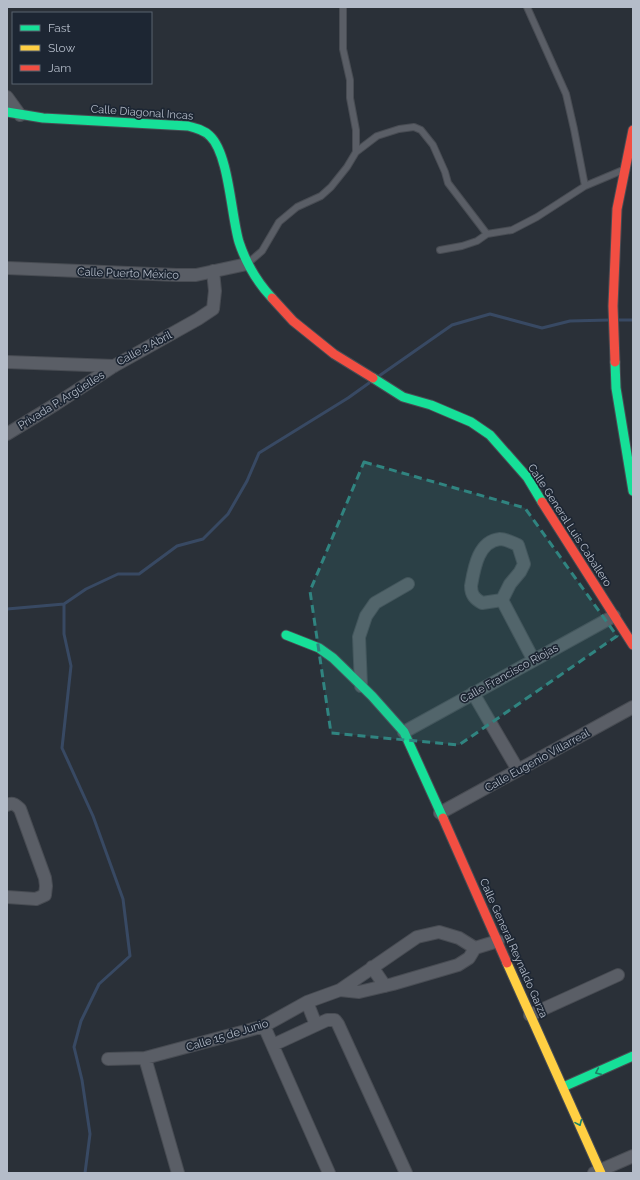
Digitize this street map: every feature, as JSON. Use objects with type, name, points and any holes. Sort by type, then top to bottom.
[{"type":"street","points":[[7,97],[20,115]]},
{"type":"street","name":"Calle Diagonal Incas","points":[[7,112],[20,115],[76,120],[188,126],[200,128],[207,132],[218,146],[222,157],[239,241],[247,264]]},
{"type":"street","points":[[633,130],[628,162],[617,209],[613,306],[616,388],[633,491]]},
{"type":"street","name":"Calle Puerto México","points":[[7,268],[196,275],[247,264]]},
{"type":"street","name":"Calle General Luis Caballero","points":[[247,264],[269,295],[293,321],[334,354],[403,397],[431,405],[471,422],[490,435],[527,478],[633,645]]},
{"type":"street","name":"Calle 2 Abril","points":[[7,362],[114,366],[213,309],[215,291],[213,271]]},
{"type":"street","name":"Privada P. Argüelles","points":[[7,434],[114,366]]},
{"type":"street","points":[[501,539],[518,545],[524,564],[520,572],[510,584],[502,600],[482,603],[474,597],[471,592],[478,554],[488,543],[501,539]]},
{"type":"street","points":[[361,686],[359,637],[366,616],[375,604],[408,584]]},
{"type":"street","points":[[502,600],[533,660]]},
{"type":"street","name":"Calle Francisco Riojas","points":[[404,732],[614,616]]},
{"type":"street","name":"Calle General Reynaldo Garza","points":[[286,635],[319,648],[333,658],[404,732],[563,1088],[598,1172]]},
{"type":"street","points":[[473,694],[518,770]]},
{"type":"street","name":"Calle Eugenio Villarreal","points":[[440,813],[633,707]]},
{"type":"street","points":[[7,897],[36,899],[45,895],[46,886],[45,878],[20,809],[11,805]]},
{"type":"street","name":"Calle 15 de Junio","points":[[108,1059],[145,1058],[264,1026],[307,1002],[340,990],[417,937],[439,932],[459,938],[475,948],[469,958],[458,965],[359,992],[340,990]]},
{"type":"street","points":[[475,948],[498,941]]},
{"type":"street","points":[[372,967],[385,986]]},
{"type":"street","points":[[530,1015],[618,975]]},
{"type":"street","points":[[307,1002],[316,1025]]},
{"type":"street","name":"Calle 15 de Junio","points":[[273,1045],[327,1020],[335,1020],[406,1173]]},
{"type":"street","points":[[264,1026],[329,1173]]},
{"type":"street","points":[[563,1088],[633,1056]]},
{"type":"street","points":[[145,1058],[178,1173]]},
{"type":"street","points":[[598,1172],[633,1156]]},
{"type":"lane","points":[[343,7],[343,49],[350,80],[350,98],[356,130],[356,152]]},
{"type":"lane","points":[[527,7],[566,94],[585,186]]},
{"type":"lane","points":[[247,264],[262,251],[279,222],[297,207],[321,196],[330,188],[347,167],[356,152],[377,136],[399,129],[414,128],[421,130],[433,145],[445,172],[448,183],[487,234]]},
{"type":"lane","points":[[440,250],[478,241],[487,234],[512,230],[537,217],[585,186],[628,162]]},
{"type":"highlighted area","points":[[364,462],[525,508],[617,636],[459,745],[331,733],[310,591]]},
{"type":"waterway","points":[[379,376],[452,325],[490,314],[542,328],[570,321],[609,320]]},
{"type":"waterway","points":[[618,320],[633,320]]},
{"type":"waterway","points":[[85,1173],[90,1134],[82,1080],[74,1047],[81,1021],[99,984],[130,956],[123,899],[93,816],[62,748],[71,666],[64,634],[64,604],[86,589],[118,574],[139,574],[177,546],[203,539],[228,514],[247,481],[259,453],[348,398],[369,383]]},
{"type":"waterway","points":[[7,609],[64,604]]},
{"type":"traffic: fast","points":[[7,112],[43,118],[188,126],[208,134],[216,145],[221,156],[229,186],[236,230],[242,250],[257,279],[272,298]]},
{"type":"traffic: fast","points":[[615,362],[616,388],[633,491]]},
{"type":"traffic: fast","points":[[373,378],[403,397],[431,405],[471,422],[490,435],[527,477],[542,502]]},
{"type":"traffic: fast","points":[[286,635],[319,648],[333,658],[372,696],[404,732],[443,818]]},
{"type":"traffic: fast","points":[[563,1087],[633,1056]]},
{"type":"traffic: slow","points":[[507,963],[601,1173]]},
{"type":"traffic: jam","points":[[615,362],[613,306],[617,209],[633,130]]},
{"type":"traffic: jam","points":[[272,298],[293,321],[334,354],[373,378]]},
{"type":"traffic: jam","points":[[542,502],[633,645]]},
{"type":"traffic: jam","points":[[443,818],[507,963]]}]
